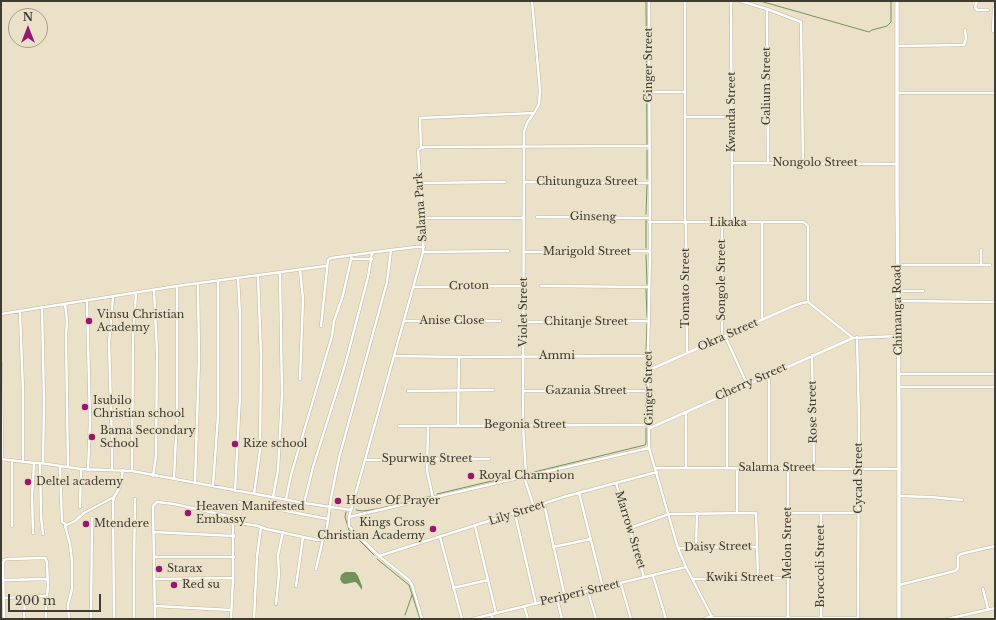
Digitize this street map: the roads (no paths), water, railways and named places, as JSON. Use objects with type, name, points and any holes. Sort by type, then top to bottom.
[{"type":"street","name":"Violet Street","points":[[532,1],[540,91],[539,104],[524,127],[523,425],[525,477],[534,507]]},
{"type":"street","name":"Ginger Street","points":[[649,1],[649,448],[678,548],[686,567],[713,618]]},
{"type":"street","name":"Tomato Street","points":[[685,1],[685,222],[687,353]]},
{"type":"street","name":"Kwanda Street","points":[[732,1],[732,222]]},
{"type":"street","points":[[740,1],[767,9],[801,22],[803,163]]},
{"type":"street","name":"Chimanga Road","points":[[897,1],[899,619]]},
{"type":"street","points":[[977,1],[975,7],[977,10],[988,10]]},
{"type":"street","name":"Galium Street","points":[[767,9],[768,163]]},
{"type":"street","points":[[993,31],[995,9]]},
{"type":"street","points":[[897,46],[964,45],[966,30]]},
{"type":"street","points":[[649,92],[685,92]]},
{"type":"street","points":[[897,93],[995,93]]},
{"type":"street","name":"Salama Park","points":[[349,517],[424,247],[418,156],[418,150],[421,148],[420,118],[534,113]]},
{"type":"street","points":[[686,117],[732,117]]},
{"type":"street","points":[[421,148],[650,146]]},
{"type":"street","name":"Nongolo Street","points":[[732,163],[897,164]]},
{"type":"street","points":[[420,183],[505,182]]},
{"type":"street","name":"Chitunguza Street","points":[[524,182],[650,183]]},
{"type":"street","name":"Ginseng","points":[[537,217],[649,218]]},
{"type":"street","points":[[423,218],[524,218]]},
{"type":"street","name":"Likaka","points":[[649,222],[803,222],[808,226],[808,302]]},
{"type":"street","name":"Songole Street","points":[[722,222],[723,337]]},
{"type":"street","points":[[762,223],[762,320]]},
{"type":"street","points":[[352,257],[391,250],[424,247]]},
{"type":"street","points":[[316,569],[328,519],[339,458],[387,282],[391,250]]},
{"type":"street","points":[[981,250],[981,265]]},
{"type":"street","points":[[423,252],[508,251]]},
{"type":"street","name":"Marigold Street","points":[[524,252],[650,251]]},
{"type":"street","points":[[304,503],[313,467],[345,365],[372,259],[372,253]]},
{"type":"street","points":[[286,499],[291,475],[332,336],[334,321],[343,295],[352,257]]},
{"type":"street","points":[[321,326],[326,266],[328,260],[331,258],[352,257],[372,259]]},
{"type":"street","points":[[898,265],[990,266]]},
{"type":"street","points":[[1,314],[177,286],[326,266]]},
{"type":"street","points":[[300,270],[303,299],[300,379]]},
{"type":"street","points":[[273,496],[278,470],[282,396],[280,273]]},
{"type":"street","points":[[254,494],[260,451],[261,356],[258,276]]},
{"type":"street","points":[[235,491],[240,395],[240,315],[238,278]]},
{"type":"street","points":[[213,486],[218,416],[218,281]]},
{"type":"street","points":[[195,483],[199,359],[198,284]]},
{"type":"street","points":[[174,479],[177,415],[177,286]]},
{"type":"street","name":"Croton","points":[[414,287],[524,286]]},
{"type":"street","points":[[541,286],[649,287]]},
{"type":"street","points":[[153,476],[156,456],[157,352],[154,290]]},
{"type":"street","points":[[898,291],[923,292]]},
{"type":"street","points":[[132,471],[134,439],[133,338],[136,293]]},
{"type":"street","points":[[112,470],[110,343],[113,297]]},
{"type":"street","points":[[87,300],[90,422],[88,470]]},
{"type":"street","points":[[808,302],[853,338]]},
{"type":"street","name":"Okra Street","points":[[649,370],[762,320],[802,303],[808,302]]},
{"type":"street","points":[[899,302],[995,302]]},
{"type":"street","points":[[65,304],[67,321],[68,467]]},
{"type":"street","points":[[42,307],[44,403],[41,463],[41,517],[43,534]]},
{"type":"street","points":[[20,312],[23,391],[23,462]]},
{"type":"street","name":"Anise Close","points":[[404,321],[500,320]]},
{"type":"street","name":"Chitanje Street","points":[[524,322],[648,321]]},
{"type":"street","name":"Cherry Street","points":[[650,426],[686,412],[853,338],[898,336]]},
{"type":"street","points":[[723,337],[747,384]]},
{"type":"street","name":"Cycad Street","points":[[857,337],[859,420],[858,618]]},
{"type":"street","name":"Rose Street","points":[[812,355],[814,468]]},
{"type":"street","name":"Ammi","points":[[394,356],[648,356]]},
{"type":"street","points":[[458,425],[459,357]]},
{"type":"street","points":[[1,363],[2,459],[88,470],[132,471],[235,491],[273,496],[304,503],[351,510]]},
{"type":"street","points":[[769,374],[769,468]]},
{"type":"street","points":[[899,374],[995,374]]},
{"type":"street","points":[[899,387],[995,387]]},
{"type":"street","points":[[408,392],[493,390]]},
{"type":"street","name":"Gazania Street","points":[[524,391],[649,391]]},
{"type":"street","points":[[727,393],[727,468]]},
{"type":"street","points":[[686,412],[686,467]]},
{"type":"street","name":"Begonia Street","points":[[399,426],[650,426]]},
{"type":"street","points":[[428,426],[427,471],[428,483],[433,498]]},
{"type":"street","points":[[422,619],[412,585],[409,580],[379,556],[349,526],[349,517],[649,448]]},
{"type":"street","name":"Spurwing Street","points":[[364,460],[489,459]]},
{"type":"street","points":[[12,460],[12,526]]},
{"type":"street","points":[[33,533],[32,496],[34,464]]},
{"type":"street","points":[[60,466],[62,522],[67,525]]},
{"type":"street","name":"Salama Street","points":[[655,468],[899,469]]},
{"type":"street","points":[[737,468],[737,513]]},
{"type":"street","name":"Melon Street","points":[[788,468],[788,618]]},
{"type":"street","points":[[80,507],[81,469]]},
{"type":"street","points":[[114,619],[112,584],[114,497],[120,487],[123,470]]},
{"type":"street","name":"Lily Street","points":[[379,556],[579,493],[657,472]]},
{"type":"street","name":"Marrow Street","points":[[616,483],[644,578]]},
{"type":"street","points":[[579,493],[603,588]]},
{"type":"street","points":[[899,496],[931,496],[962,500]]},
{"type":"street","points":[[67,525],[75,521],[84,513],[114,497]]},
{"type":"street","points":[[134,619],[135,499]]},
{"type":"street","points":[[155,619],[155,557],[153,532],[154,506],[157,502],[232,516],[234,518],[234,578],[231,619]]},
{"type":"street","points":[[239,502],[328,519]]},
{"type":"street","points":[[544,504],[565,597]]},
{"type":"street","points":[[696,547],[697,513]]},
{"type":"street","points":[[630,528],[669,514],[756,513],[758,578]]},
{"type":"street","points":[[788,513],[859,513]]},
{"type":"street","name":"Broccoli Street","points":[[821,513],[822,618]]},
{"type":"street","points":[[515,514],[536,604]]},
{"type":"street","points":[[91,619],[92,518]]},
{"type":"street","points":[[234,522],[317,540],[323,539]]},
{"type":"street","points":[[67,525],[65,526],[70,544],[72,562],[72,589],[68,605],[69,619]]},
{"type":"street","points":[[475,526],[496,613]]},
{"type":"street","points":[[254,619],[257,557],[261,527]]},
{"type":"street","points":[[153,532],[234,536]]},
{"type":"street","points":[[276,604],[279,574],[278,555],[283,532]]},
{"type":"street","points":[[296,586],[303,537]]},
{"type":"street","points":[[440,537],[462,619]]},
{"type":"street","points":[[553,547],[591,539]]},
{"type":"street","points":[[900,585],[955,571],[958,568],[958,556],[961,554],[995,546]]},
{"type":"street","name":"Daisy Street","points":[[678,548],[757,547]]},
{"type":"street","points":[[155,557],[234,557]]},
{"type":"street","points":[[4,619],[4,560],[46,559],[48,579],[46,619]]},
{"type":"street","name":"Periperi Street","points":[[472,619],[686,567]]},
{"type":"street","points":[[653,576],[666,619]]},
{"type":"street","points":[[155,579],[234,578]]},
{"type":"street","name":"Kwiki Street","points":[[693,579],[788,578]]},
{"type":"street","points":[[4,580],[48,579]]},
{"type":"street","points":[[453,588],[488,580]]},
{"type":"street","points":[[621,584],[631,619]]},
{"type":"street","points":[[983,589],[988,610]]},
{"type":"street","points":[[588,592],[596,619]]},
{"type":"street","points":[[4,598],[47,596]]},
{"type":"street","points":[[24,619],[25,597]]},
{"type":"street","points":[[557,599],[562,619]]},
{"type":"street","points":[[155,606],[231,610]]},
{"type":"street","points":[[524,606],[528,619]]},
{"type":"street","points":[[947,619],[995,608]]},
{"type":"street","points":[[491,614],[493,619]]},
{"type":"street","points":[[704,619],[858,618]]},
{"type":"waterway","points":[[646,1],[647,144]]},
{"type":"waterway","points":[[760,1],[869,32],[887,26],[891,22],[891,1]]},
{"type":"waterway","points":[[647,150],[647,179]]},
{"type":"waterway","points":[[646,214],[647,185]]},
{"type":"waterway","points":[[646,220],[646,248]]},
{"type":"waterway","points":[[646,255],[647,284]]},
{"type":"waterway","points":[[646,289],[647,317]]},
{"type":"waterway","points":[[646,352],[647,323]]},
{"type":"waterway","points":[[646,359],[646,387]]},
{"type":"waterway","points":[[646,393],[646,422]]},
{"type":"waterway","points":[[530,473],[645,445],[646,428]]},
{"type":"waterway","points":[[437,494],[496,480]]},
{"type":"waterway","points":[[356,510],[363,511],[377,509],[431,496]]},
{"type":"waterway","points":[[346,512],[345,517],[349,530],[374,555]]},
{"type":"waterway","points":[[377,559],[409,585],[420,619]]},
{"type":"waterway","points":[[405,615],[412,595]]},
{"type":"place","name":"Vinsu Christian Academy","points":[[89,321]]},
{"type":"place","name":"Isubilo Christian school","points":[[85,407]]},
{"type":"place","name":"Bama Secondary School","points":[[92,437]]},
{"type":"place","name":"Rize school","points":[[235,444]]},
{"type":"place","name":"Royal Champion","points":[[471,476]]},
{"type":"place","name":"Deltel academy","points":[[28,482]]},
{"type":"place","name":"House Of Prayer","points":[[338,501]]},
{"type":"place","name":"Heaven Manifested Embassy","points":[[188,513]]},
{"type":"place","name":"Mtendere","points":[[86,524]]},
{"type":"place","name":"Kings Cross Christian Academy","points":[[433,529]]},
{"type":"place","name":"Starax","points":[[159,569]]},
{"type":"place","name":"Red su","points":[[174,585]]}]
